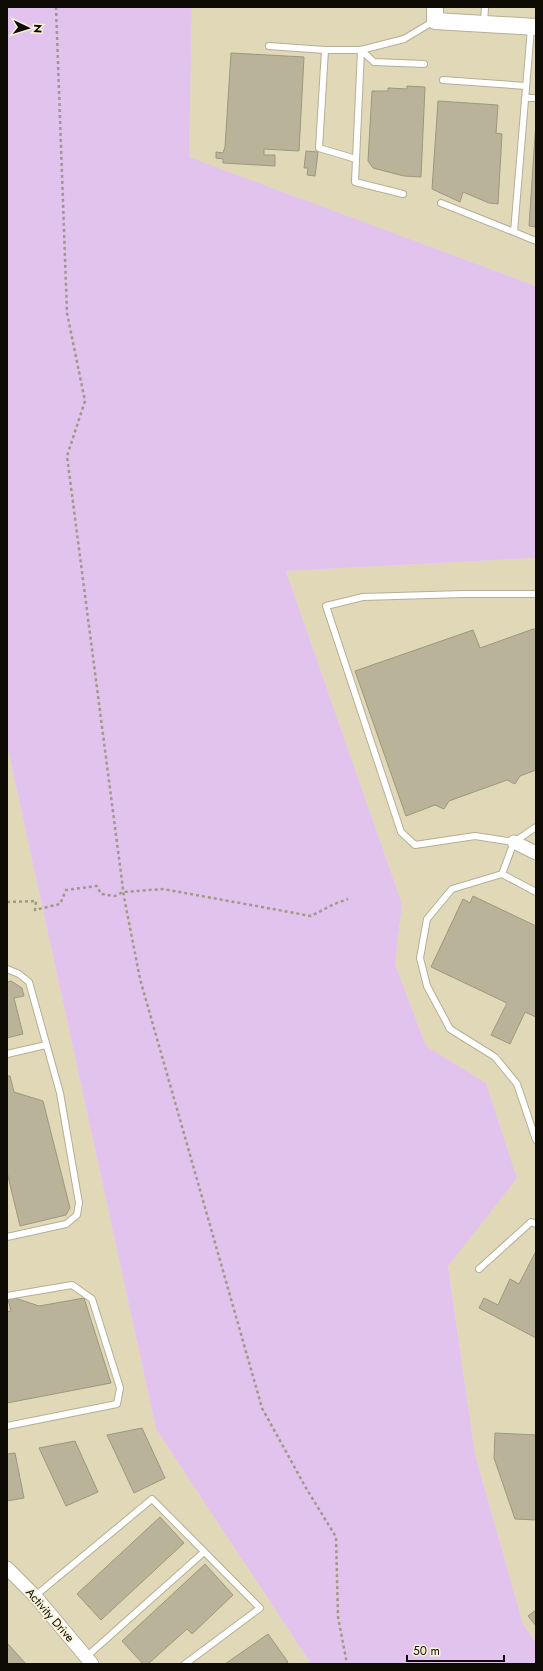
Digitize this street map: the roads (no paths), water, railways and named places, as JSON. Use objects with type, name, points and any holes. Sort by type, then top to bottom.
[{"type":"street","points":[[435,14],[484,24],[533,27]]},
{"type":"street","points":[[514,842],[536,853]]},
{"type":"street","name":"Activity Drive","points":[[7,1568],[35,1596],[89,1660]]},
{"type":"lane","points":[[484,24],[485,7]]},
{"type":"lane","points":[[269,46],[325,50],[361,50],[404,39],[435,14]]},
{"type":"lane","points":[[514,232],[528,59],[533,27]]},
{"type":"lane","points":[[325,50],[318,148],[356,159]]},
{"type":"lane","points":[[361,50],[374,62],[424,64]]},
{"type":"lane","points":[[361,50],[355,182],[403,194]]},
{"type":"lane","points":[[528,59],[536,60]]},
{"type":"lane","points":[[443,80],[526,86]]},
{"type":"lane","points":[[525,98],[536,98]]},
{"type":"lane","points":[[441,203],[536,241]]},
{"type":"lane","points":[[514,842],[475,836],[415,845],[401,832],[326,606],[363,597],[463,594],[536,594]]},
{"type":"lane","points":[[502,874],[514,842],[536,828]]},
{"type":"lane","points":[[536,892],[502,874],[452,889],[427,918],[420,958],[427,986],[450,1029],[495,1057],[517,1084],[536,1140]]},
{"type":"lane","points":[[7,969],[19,974],[29,982],[60,1092],[79,1203],[77,1215],[66,1224],[7,1237]]},
{"type":"lane","points":[[7,1054],[46,1045]]},
{"type":"lane","points":[[479,1269],[531,1222],[536,1224]]},
{"type":"lane","points":[[7,1296],[72,1285],[92,1300],[120,1388],[117,1404],[7,1426]]},
{"type":"lane","points":[[35,1596],[152,1499],[260,1608],[185,1664]]},
{"type":"lane","points":[[89,1660],[204,1552]]}]
